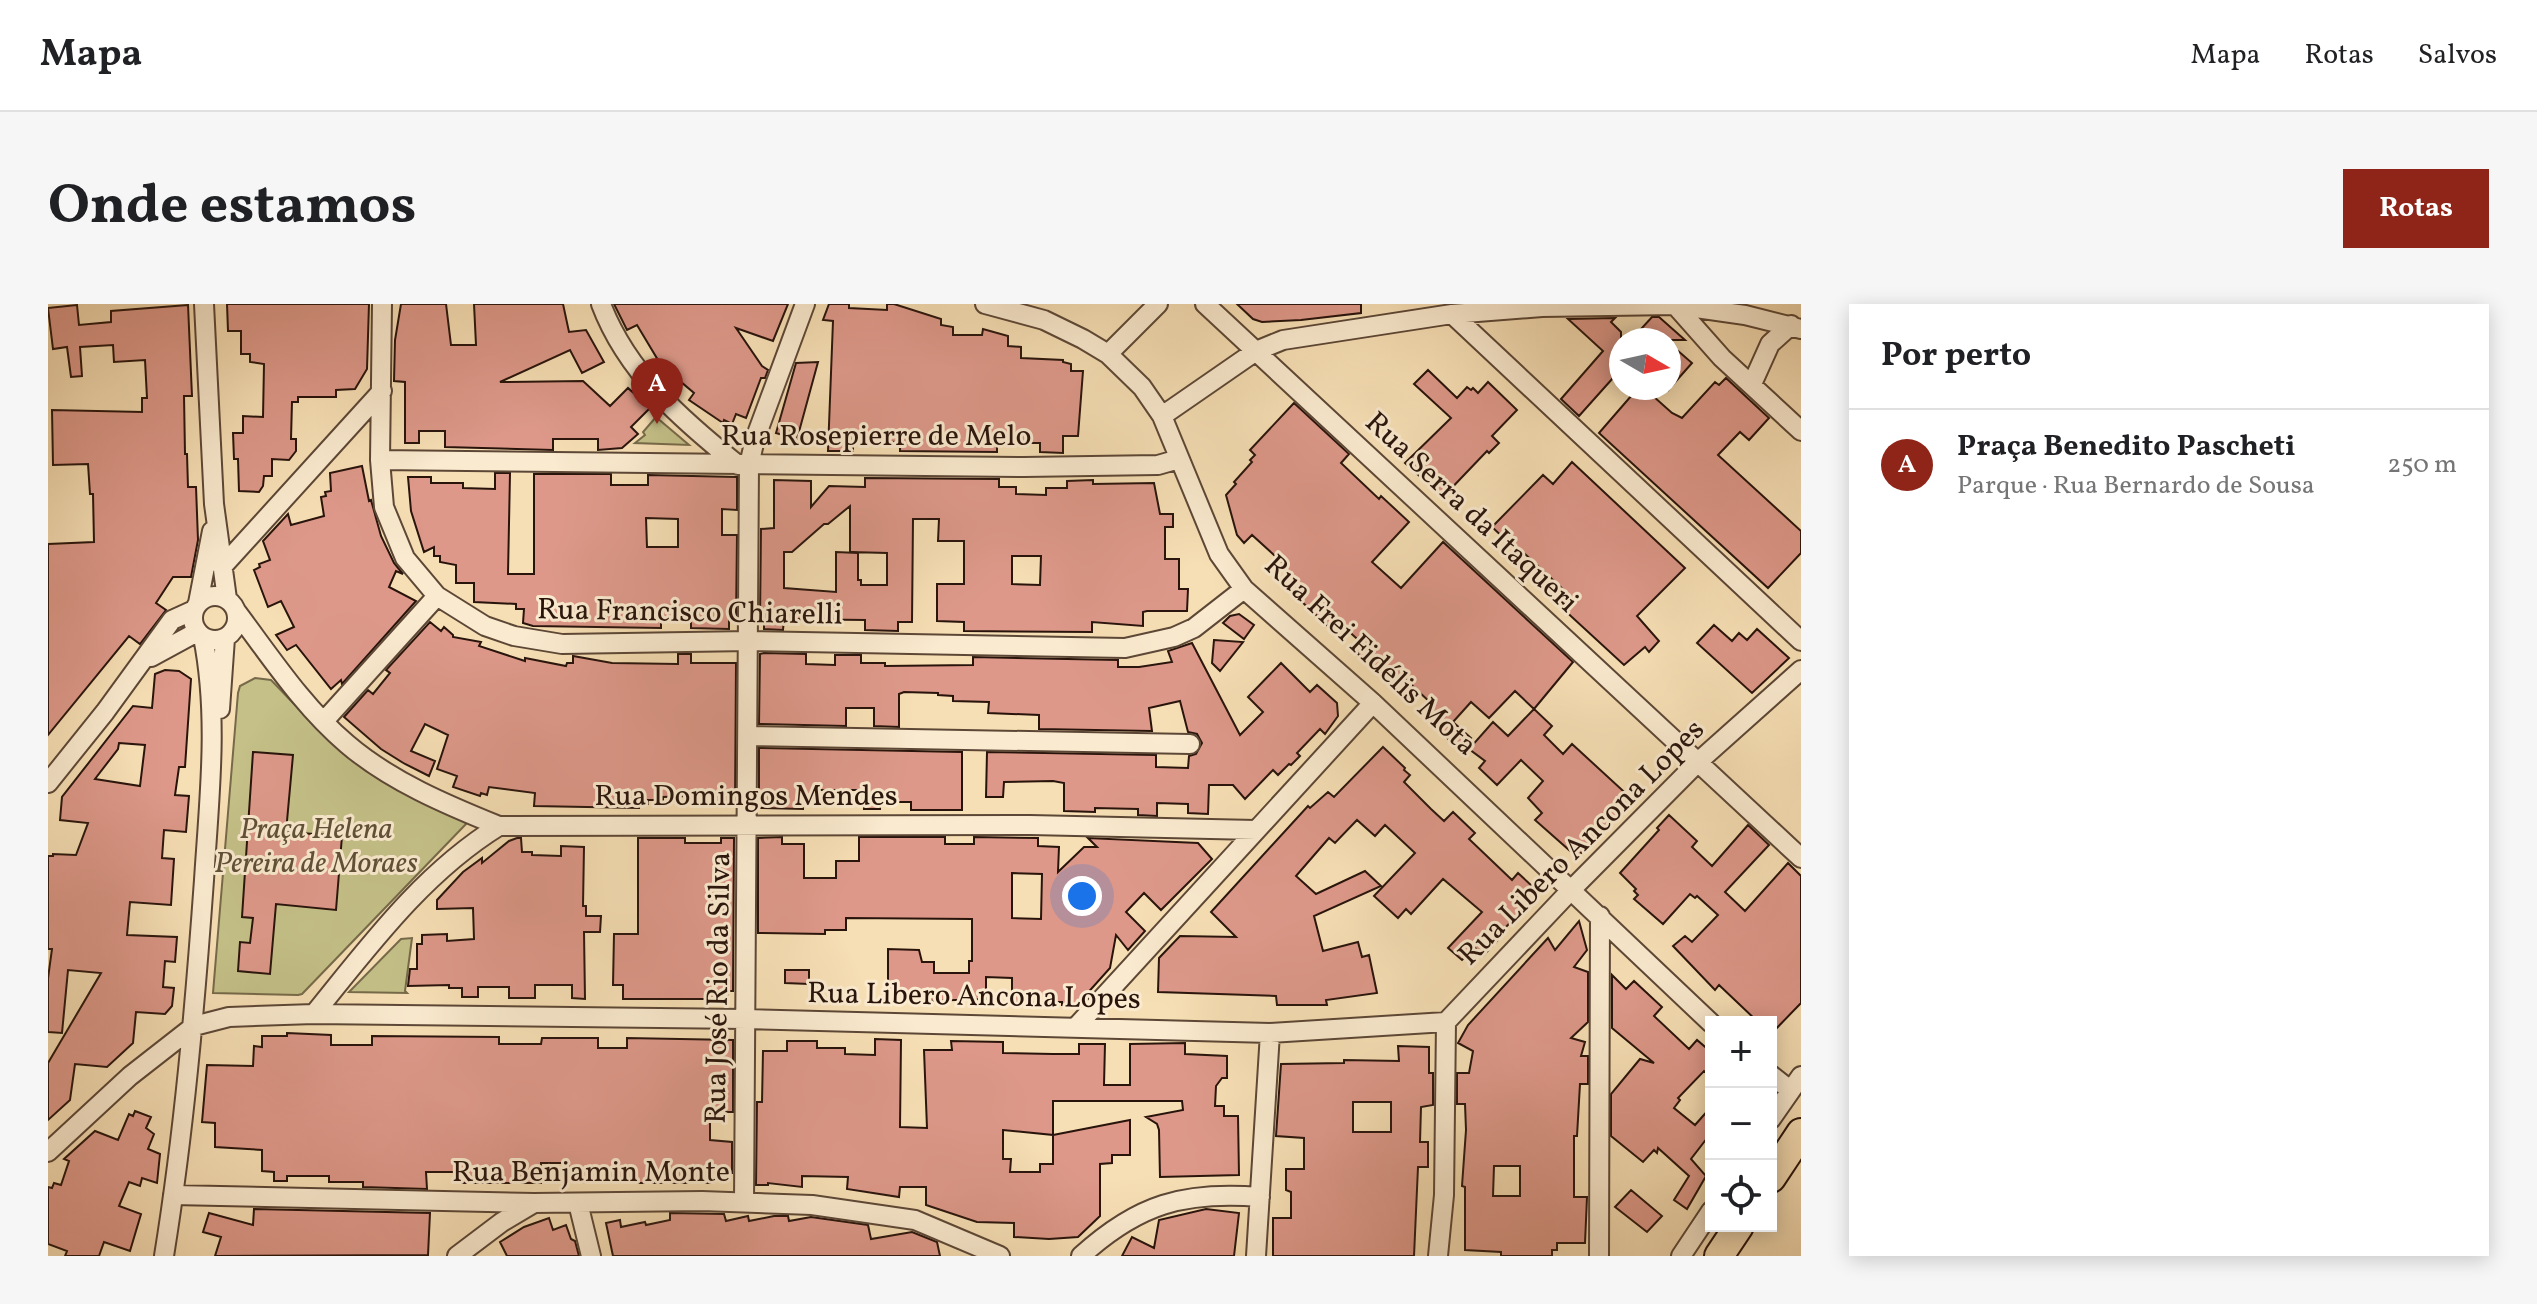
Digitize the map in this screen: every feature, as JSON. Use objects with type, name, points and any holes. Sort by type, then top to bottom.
[{"type":"main road","points":[[1777,1169],[1801,1133]]},
{"type":"main road","points":[[1719,1256],[1735,1232]]},
{"type":"street","points":[[164,1256],[194,1026],[211,767],[228,636],[237,619],[222,567],[214,504],[204,304]]},
{"type":"street","name":"Rua Francisco Chiarelli","points":[[382,304],[380,460],[384,507],[405,558],[437,596],[485,626],[537,641],[562,644],[749,641],[1125,648],[1174,637],[1194,628],[1244,589]]},
{"type":"street","points":[[601,304],[611,330],[631,362],[656,392],[694,429],[744,465]]},
{"type":"street","name":"Rua José Rio da Silva","points":[[744,1202],[749,641],[744,465],[805,304]]},
{"type":"street","name":"Rua Frei Fidélis Mota","points":[[985,304],[1044,320],[1108,354],[1152,398],[1219,554],[1244,589],[1373,703],[1705,1017]]},
{"type":"street","points":[[1108,354],[1158,304]]},
{"type":"street","name":"Rua Serra da Itaqueri","points":[[1205,304],[1801,858]]},
{"type":"street","points":[[1162,416],[1256,351],[1283,340],[1452,314],[1542,307],[1675,305],[1796,327]]},
{"type":"street","points":[[1675,305],[1722,358],[1801,431]]},
{"type":"street","points":[[1452,314],[1801,641]]},
{"type":"street","points":[[1752,384],[1770,344],[1796,327]]},
{"type":"street","points":[[222,567],[382,391]]},
{"type":"street","name":"Rua Rosepierre de Melo","points":[[380,460],[1128,466],[1158,465],[1179,459]]},
{"type":"street","points":[[211,767],[209,670],[200,635],[193,625],[206,571],[214,504]]},
{"type":"street","points":[[48,783],[142,664],[172,620],[212,596],[231,605]]},
{"type":"street","points":[[324,721],[437,596]]},
{"type":"street","name":"Rua Domingos Mendes","points":[[231,605],[286,678],[346,744],[449,806],[499,826],[1030,825],[1256,830]]},
{"type":"street","points":[[142,664],[163,649],[200,635],[218,641],[228,636]]},
{"type":"street","name":"Rua Domingos Mendes","points":[[228,636],[286,678]]},
{"type":"street","name":"Rua Libero Ancona Lopes","points":[[48,1152],[130,1076],[194,1026],[229,1017],[314,1014],[745,1019],[1270,1033],[1446,1022],[1698,762],[1801,670]]},
{"type":"street","points":[[1076,1027],[1373,703]]},
{"type":"street","points":[[749,736],[1190,744]]},
{"type":"street","points":[[314,1014],[416,893],[470,844],[499,826]]},
{"type":"street","points":[[1599,1256],[1600,916]]},
{"type":"street","points":[[1438,1256],[1445,1179],[1446,1022]]},
{"type":"street","points":[[1256,1256],[1270,1033]]},
{"type":"street","points":[[1777,1110],[1796,1083]]},
{"type":"street","name":"Rua Benjamin Monte","points":[[173,1195],[812,1205],[915,1220],[1000,1256]]},
{"type":"street","points":[[1081,1256],[1107,1232],[1140,1212],[1163,1203],[1210,1195],[1260,1197]]},
{"type":"street","points":[[457,1256],[502,1222],[534,1203]]},
{"type":"street","points":[[578,1203],[591,1256]]},
{"type":"street","points":[[1681,1256],[1705,1220]]},
{"type":"green space","points":[[656,417],[689,445],[635,443],[645,435],[643,432]]},
{"type":"green space","name":"Praça Helena Pereira de Moraes","points":[[255,678],[271,680],[318,729],[466,824],[298,995],[213,993],[238,693],[240,686]]},
{"type":"green space","points":[[412,938],[407,993],[349,992],[401,939]]},
{"type":"building","points":[[227,304],[369,304],[367,369],[355,389],[336,390],[336,397],[298,397],[298,402],[292,402],[291,439],[296,439],[296,451],[289,460],[272,459],[272,476],[264,476],[259,492],[239,491],[233,433],[243,433],[243,416],[263,417],[264,364],[250,362],[250,354],[241,354],[241,331],[228,331]]},
{"type":"building","points":[[401,304],[446,304],[451,345],[476,345],[474,304],[563,304],[569,332],[586,330],[604,362],[582,373],[570,350],[500,382],[583,381],[610,406],[628,388],[650,408],[631,427],[638,434],[622,448],[598,450],[598,439],[553,439],[553,450],[445,447],[445,431],[419,431],[419,443],[405,443],[405,382],[394,381],[395,340]]},
{"type":"building","points":[[614,304],[788,304],[773,341],[736,328],[768,370],[765,378],[761,378],[746,418],[736,414],[732,424],[724,420],[723,423],[689,400],[694,393],[661,365],[637,325],[627,330]]},
{"type":"building","points":[[829,304],[887,310],[887,304],[894,304],[941,319],[941,325],[953,327],[953,335],[982,335],[983,329],[1008,336],[1008,346],[1021,347],[1021,358],[1063,360],[1071,364],[1071,371],[1083,371],[1078,436],[1063,436],[1063,453],[1040,452],[1040,443],[997,443],[997,452],[900,451],[900,442],[853,441],[853,451],[828,451],[833,321],[823,320]]},
{"type":"building","points":[[1237,304],[1361,304],[1361,313],[1262,322],[1253,319]]},
{"type":"building","points":[[77,305],[79,325],[111,322],[111,311],[188,305],[192,396],[184,396],[185,454],[188,487],[196,487],[198,540],[191,577],[173,577],[156,603],[166,610],[140,644],[129,636],[48,735],[48,544],[94,542],[93,494],[90,494],[88,464],[53,465],[52,410],[142,412],[142,398],[147,398],[145,360],[114,362],[113,345],[80,347],[82,376],[71,377],[67,347],[53,349],[48,308]]},
{"type":"building","points":[[1652,317],[1659,317],[1671,328],[1642,328]]},
{"type":"building","points":[[1615,318],[1611,322],[1617,328],[1609,328],[1609,382],[1579,416],[1561,399],[1603,351],[1568,319]]},
{"type":"building","points":[[1681,353],[1692,363],[1681,375]]},
{"type":"building","points":[[818,362],[797,439],[776,433],[796,363]]},
{"type":"building","points":[[1428,370],[1457,398],[1467,387],[1478,393],[1488,382],[1517,410],[1492,436],[1499,443],[1489,453],[1487,451],[1443,497],[1405,463],[1451,418],[1414,384]]},
{"type":"building","points":[[1726,378],[1769,418],[1749,440],[1740,432],[1718,455],[1801,531],[1801,553],[1768,588],[1599,433],[1628,400],[1657,400],[1682,418],[1715,382],[1719,385]]},
{"type":"building","points":[[1294,403],[1349,454],[1341,463],[1409,522],[1372,562],[1401,588],[1443,542],[1573,662],[1534,709],[1515,691],[1489,718],[1471,702],[1453,722],[1471,738],[1459,750],[1424,714],[1433,705],[1402,676],[1393,686],[1357,653],[1364,645],[1336,620],[1329,627],[1287,588],[1295,579],[1283,567],[1285,565],[1252,535],[1244,543],[1237,535],[1226,495],[1252,462],[1250,460],[1255,455],[1250,450]]},
{"type":"building","points":[[1572,462],[1685,568],[1637,616],[1659,641],[1649,652],[1645,647],[1624,665],[1561,607],[1564,604],[1558,599],[1565,591],[1492,527],[1543,475],[1553,484]]},
{"type":"building","points":[[362,466],[369,501],[381,536],[403,574],[396,571],[389,587],[416,601],[342,684],[341,680],[331,689],[296,645],[287,650],[276,635],[294,627],[281,601],[268,607],[254,570],[260,567],[259,564],[270,560],[263,541],[288,514],[291,525],[324,516],[321,497],[331,491],[330,473]]},
{"type":"building","points":[[495,473],[510,473],[508,574],[534,574],[534,474],[611,474],[611,485],[648,485],[648,475],[737,477],[737,510],[722,509],[722,535],[737,535],[736,619],[729,619],[729,629],[691,628],[691,619],[661,619],[661,628],[533,626],[523,623],[524,609],[516,609],[516,604],[474,602],[474,583],[456,583],[456,565],[440,562],[440,556],[434,556],[434,547],[424,552],[411,511],[408,477],[431,477],[431,483],[463,483],[463,488],[495,489]],"holes":[[[646,518],[678,519],[678,547],[647,547]]]},
{"type":"building","points":[[865,478],[999,479],[999,487],[1016,487],[1016,494],[1046,495],[1046,488],[1067,488],[1067,481],[1093,480],[1093,484],[1154,483],[1160,514],[1173,514],[1173,527],[1165,527],[1165,559],[1179,559],[1179,589],[1188,589],[1187,611],[1143,612],[1143,626],[1092,622],[1092,632],[964,631],[964,622],[937,621],[937,584],[964,584],[964,541],[938,541],[939,519],[913,519],[912,622],[898,622],[898,631],[865,630],[865,620],[784,619],[783,630],[764,629],[764,620],[760,620],[761,529],[774,528],[774,480],[811,481],[811,507],[829,486],[865,487]],"holes":[[[850,506],[850,552],[887,553],[887,585],[861,585],[861,580],[858,580],[858,553],[836,552],[836,592],[784,588],[784,552],[792,552]],[[1012,556],[1041,556],[1040,585],[1012,584]]]},
{"type":"building","points":[[1239,614],[1254,625],[1244,639],[1223,623],[1230,616]]},
{"type":"building","points":[[430,622],[441,631],[444,627],[453,637],[481,642],[479,646],[525,661],[525,658],[566,666],[573,663],[573,656],[612,663],[678,664],[678,654],[691,654],[691,663],[736,663],[735,807],[715,807],[715,795],[663,797],[663,800],[648,800],[648,804],[639,804],[639,808],[534,806],[535,793],[489,787],[487,795],[481,793],[480,796],[453,787],[457,776],[437,769],[448,735],[425,724],[411,751],[435,761],[429,776],[405,764],[381,749],[344,717],[368,690],[373,694],[390,673],[386,670]]},
{"type":"building","points":[[1714,625],[1732,641],[1739,633],[1747,640],[1757,629],[1789,658],[1752,693],[1697,643]]},
{"type":"building","points":[[1214,640],[1243,642],[1220,671],[1212,663]]},
{"type":"building","points":[[1192,643],[1240,735],[1263,712],[1248,697],[1281,663],[1310,692],[1317,685],[1337,703],[1338,716],[1325,734],[1320,729],[1297,753],[1300,756],[1291,765],[1278,775],[1273,770],[1245,799],[1233,785],[1209,785],[1208,814],[1188,813],[1188,804],[1157,803],[1157,816],[1138,815],[1138,809],[1064,811],[1064,783],[1053,781],[1004,782],[1003,797],[986,797],[987,752],[1156,755],[1156,767],[1188,768],[1189,756],[1196,754],[1202,743],[1197,734],[1188,732],[1180,701],[1149,708],[1152,731],[1039,729],[1039,715],[988,713],[989,702],[953,701],[953,696],[938,693],[904,692],[899,694],[899,727],[874,726],[874,708],[846,708],[846,726],[759,724],[760,654],[764,653],[806,654],[806,664],[835,665],[835,655],[861,655],[861,663],[885,663],[885,666],[973,665],[973,657],[1118,660],[1118,667],[1139,667],[1172,662],[1168,651]]},
{"type":"building","points":[[165,670],[179,671],[191,679],[185,767],[179,767],[175,795],[189,796],[186,832],[164,830],[162,858],[174,859],[171,905],[130,902],[127,935],[177,937],[175,962],[165,961],[163,987],[174,988],[172,1006],[165,1014],[136,1012],[133,1043],[107,1067],[75,1064],[70,1100],[48,1120],[48,1063],[101,973],[68,970],[62,1033],[48,1032],[48,978],[52,949],[48,949],[48,856],[76,855],[88,823],[60,820],[62,797],[133,706],[152,708],[155,674]],"holes":[[[119,743],[145,745],[140,786],[95,779],[118,749]]]},
{"type":"building","points":[[1534,709],[1552,726],[1544,735],[1563,754],[1572,744],[1633,800],[1577,857],[1535,820],[1542,813],[1528,798],[1543,781],[1521,760],[1497,785],[1479,768],[1485,761],[1469,749],[1493,722],[1508,736]]},
{"type":"building","points":[[1383,747],[1410,775],[1404,782],[1431,809],[1444,821],[1453,812],[1475,833],[1469,839],[1512,880],[1518,873],[1532,886],[1522,898],[1528,904],[1496,942],[1483,956],[1475,948],[1462,960],[1448,948],[1482,912],[1443,879],[1411,914],[1406,909],[1398,918],[1374,896],[1415,853],[1385,825],[1375,836],[1357,820],[1335,843],[1329,838],[1296,876],[1316,894],[1365,871],[1381,886],[1314,916],[1323,951],[1358,942],[1362,957],[1369,955],[1377,993],[1326,1000],[1327,1005],[1277,1005],[1276,996],[1158,992],[1159,958],[1180,936],[1236,937],[1211,912],[1308,806],[1310,808],[1328,792],[1334,797]]},
{"type":"building","points":[[759,748],[962,752],[962,810],[911,810],[911,802],[880,802],[880,809],[864,809],[864,790],[816,790],[816,797],[803,797],[803,809],[759,808]]},
{"type":"building","points":[[253,752],[293,755],[286,832],[342,836],[336,910],[276,904],[270,974],[238,971],[240,942],[250,943],[253,918],[242,917]]},
{"type":"building","points":[[1669,815],[1697,841],[1692,847],[1712,866],[1748,825],[1769,845],[1725,892],[1745,911],[1788,863],[1801,876],[1801,1003],[1777,1028],[1777,1016],[1752,1016],[1719,985],[1715,990],[1673,946],[1685,936],[1692,942],[1718,915],[1697,896],[1695,898],[1690,894],[1663,924],[1634,899],[1638,895],[1634,891],[1636,889],[1620,873],[1659,830],[1657,828]]},
{"type":"building","points":[[782,837],[782,844],[804,844],[804,878],[836,878],[836,861],[859,861],[859,837],[945,837],[945,844],[974,844],[974,837],[1038,838],[1038,846],[1059,847],[1058,872],[1084,847],[1097,847],[1088,838],[1198,843],[1212,859],[1161,910],[1144,893],[1126,912],[1145,931],[1128,950],[1116,935],[1110,968],[1076,1006],[1062,1005],[1062,1002],[1012,1002],[1012,978],[986,977],[986,999],[926,1001],[927,993],[888,994],[888,949],[919,950],[922,962],[934,962],[934,973],[969,973],[972,919],[846,918],[846,930],[825,930],[825,934],[758,933],[758,838]],"holes":[[[1012,873],[1042,874],[1041,919],[1012,918]]]},
{"type":"building","points":[[521,838],[522,852],[532,852],[532,855],[561,856],[561,846],[584,847],[583,906],[586,906],[586,916],[601,916],[600,932],[584,932],[585,999],[572,998],[572,985],[535,985],[535,998],[509,998],[509,987],[478,987],[478,997],[462,997],[462,988],[449,988],[449,985],[408,986],[410,969],[417,969],[417,944],[422,944],[422,935],[447,934],[447,941],[474,939],[473,908],[437,909],[437,900],[463,872],[482,858],[482,863]]},
{"type":"building","points":[[638,838],[685,838],[685,843],[721,843],[721,838],[734,838],[733,991],[728,991],[727,999],[623,999],[623,985],[613,985],[614,934],[638,934]]},
{"type":"building","points":[[1579,921],[1587,950],[1574,967],[1588,972],[1588,1022],[1571,1038],[1585,1042],[1581,1056],[1588,1056],[1588,1084],[1580,1084],[1577,1136],[1574,1136],[1574,1197],[1587,1197],[1585,1243],[1557,1243],[1557,1250],[1552,1250],[1552,1256],[1501,1256],[1501,1252],[1465,1250],[1465,1187],[1462,1186],[1465,1104],[1457,1104],[1457,1073],[1469,1073],[1473,1051],[1458,1043],[1468,1025],[1548,938],[1555,950]],"holes":[[[1494,1166],[1520,1166],[1520,1196],[1493,1196]]]},
{"type":"building","points":[[785,970],[809,970],[809,984],[785,983]]},
{"type":"building","points":[[1612,975],[1626,989],[1634,981],[1662,1007],[1654,1016],[1689,1049],[1697,1040],[1705,1047],[1705,1072],[1678,1098],[1680,1100],[1674,1108],[1695,1125],[1705,1114],[1705,1141],[1691,1159],[1705,1178],[1687,1209],[1674,1200],[1689,1176],[1658,1148],[1657,1153],[1654,1150],[1643,1162],[1611,1136],[1611,1094],[1640,1059],[1654,1063],[1612,1028]]},
{"type":"building","points":[[287,1033],[331,1035],[331,1045],[372,1045],[372,1036],[499,1037],[499,1044],[541,1044],[542,1038],[598,1038],[598,1048],[627,1048],[627,1038],[733,1040],[733,1112],[710,1112],[710,1140],[732,1142],[732,1173],[711,1173],[710,1183],[597,1183],[583,1182],[583,1174],[568,1174],[569,1163],[541,1163],[541,1183],[455,1183],[455,1172],[426,1172],[427,1189],[363,1187],[363,1182],[329,1182],[329,1176],[287,1176],[287,1181],[274,1181],[274,1172],[262,1171],[262,1150],[215,1147],[215,1123],[202,1122],[207,1065],[253,1066],[254,1046],[262,1047],[262,1036],[287,1036]]},
{"type":"building","points":[[875,1039],[901,1040],[900,1127],[927,1128],[924,1050],[952,1050],[951,1041],[1003,1042],[1003,1053],[1053,1054],[1079,1054],[1079,1044],[1105,1044],[1104,1085],[1130,1085],[1130,1044],[1185,1043],[1185,1054],[1227,1056],[1227,1078],[1222,1078],[1216,1086],[1215,1106],[1224,1106],[1224,1116],[1238,1116],[1239,1175],[1160,1177],[1159,1130],[1157,1124],[1146,1117],[1183,1110],[1182,1101],[1053,1101],[1053,1135],[1130,1120],[1130,1155],[1112,1155],[1112,1163],[1100,1164],[1100,1216],[1078,1237],[1014,1237],[1014,1223],[977,1222],[926,1205],[926,1187],[900,1187],[899,1197],[847,1189],[848,1177],[802,1176],[802,1187],[768,1183],[756,1185],[757,1102],[762,1102],[763,1051],[787,1051],[787,1041],[817,1041],[817,1048],[845,1048],[845,1054],[875,1055]],"holes":[[[1003,1130],[1053,1135],[1053,1164],[1040,1164],[1040,1172],[1010,1172],[1011,1159],[1003,1159]]]},
{"type":"building","points":[[1398,1046],[1429,1047],[1433,1105],[1421,1107],[1420,1142],[1428,1142],[1428,1167],[1418,1167],[1414,1256],[1273,1256],[1273,1218],[1291,1218],[1291,1192],[1286,1190],[1286,1169],[1304,1169],[1304,1138],[1276,1136],[1281,1064],[1399,1061]],"holes":[[[1353,1102],[1391,1102],[1391,1132],[1353,1132]]]},
{"type":"building","points":[[135,1111],[151,1117],[146,1128],[154,1134],[148,1149],[160,1154],[157,1183],[142,1178],[140,1186],[129,1182],[119,1206],[141,1214],[130,1251],[104,1242],[99,1256],[65,1256],[67,1251],[48,1244],[48,1187],[52,1188],[54,1183],[61,1185],[69,1161],[64,1159],[95,1131],[118,1140],[129,1114],[133,1116]]},
{"type":"building","points":[[1631,1190],[1662,1216],[1647,1232],[1615,1207]]},
{"type":"building","points":[[254,1209],[430,1213],[428,1255],[215,1256],[221,1237],[203,1232],[209,1213],[253,1225]]},
{"type":"building","points":[[1206,1209],[1239,1213],[1234,1256],[1122,1256],[1132,1237],[1154,1248],[1159,1220]]},
{"type":"building","points":[[670,1213],[724,1214],[726,1221],[748,1216],[749,1221],[774,1216],[788,1216],[789,1221],[811,1217],[868,1225],[871,1239],[912,1232],[937,1242],[940,1256],[613,1256],[606,1223],[620,1220],[621,1227],[645,1222],[646,1225],[670,1220]]},
{"type":"building","points":[[549,1218],[553,1230],[566,1225],[579,1256],[507,1256],[500,1242],[524,1227]]},
{"type":"place","name":"Praça Benedito Pascheti","points":[[657,424]]}]
